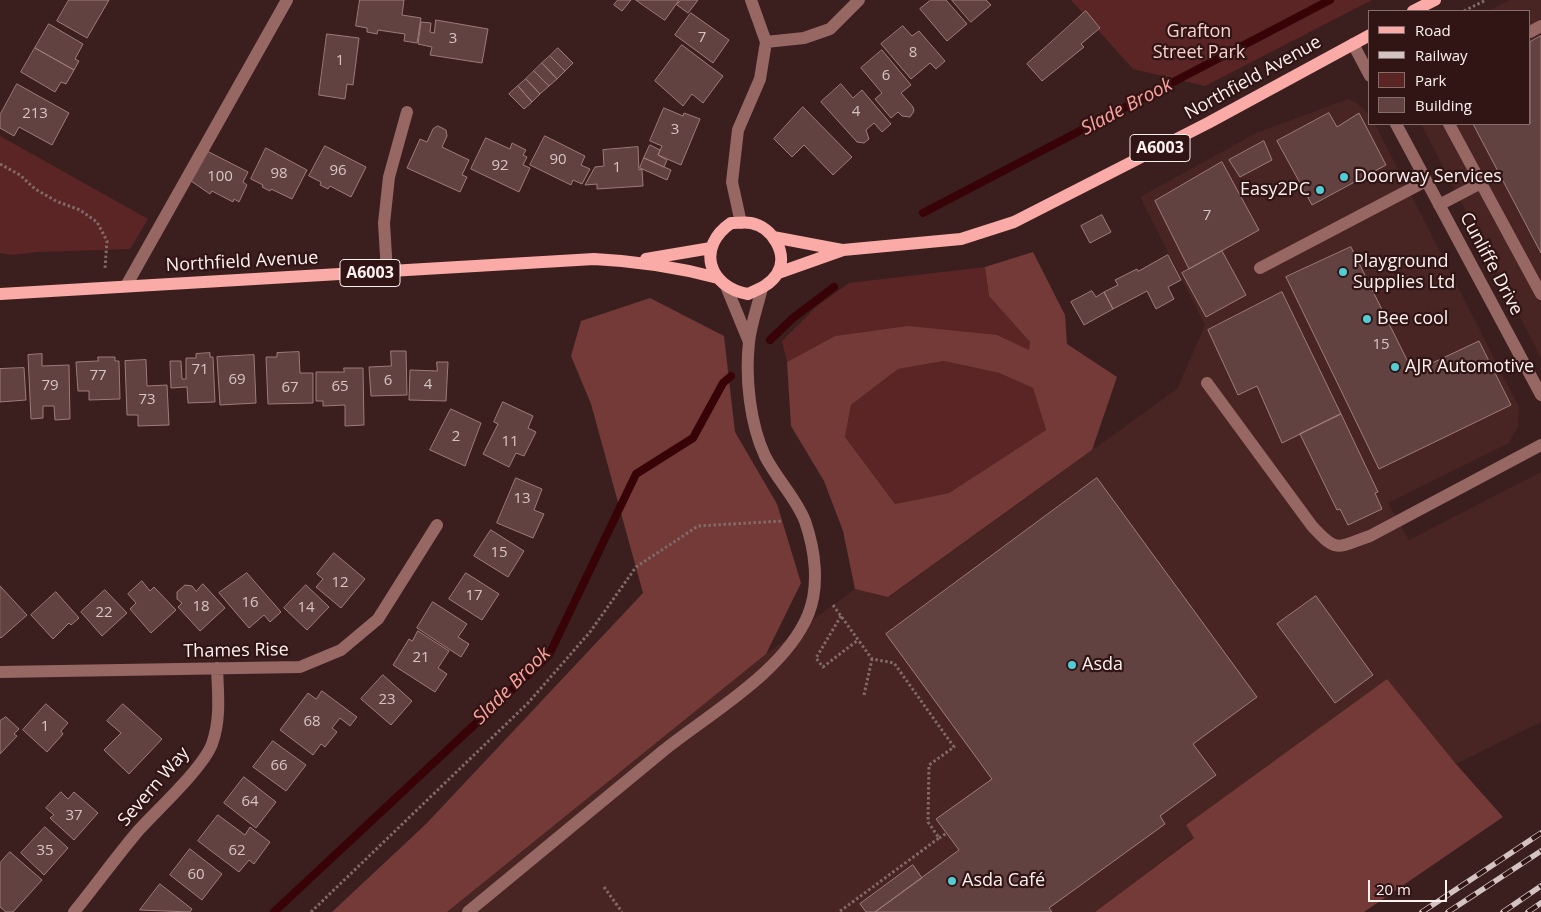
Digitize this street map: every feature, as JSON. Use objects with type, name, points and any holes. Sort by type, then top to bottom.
[{"type":"main road","points":[[1415,10],[1435,0]]},
{"type":"main road","name":"Northfield Avenue","points":[[778,273],[843,250],[961,239],[1014,222],[1208,123],[1368,35]]},
{"type":"main road","points":[[731,223],[741,223],[751,223],[762,228],[773,237],[780,249],[782,261],[778,273],[762,288],[748,294],[722,282],[711,263],[711,248],[718,233],[731,223]]},
{"type":"main road","name":"Northfield Avenue","points":[[773,237],[843,250]]},
{"type":"main road","name":"Northfield Avenue","points":[[636,261],[711,248]]},
{"type":"main road","name":"Northfield Avenue","points":[[0,294],[594,259],[636,261],[684,269],[722,282]]},
{"type":"street","points":[[126,286],[287,0]]},
{"type":"street","points":[[741,223],[732,182],[738,130],[760,78],[766,42],[751,0]]},
{"type":"street","points":[[766,42],[804,38],[830,29],[859,0]]},
{"type":"street","points":[[1353,44],[1368,72]]},
{"type":"street","points":[[387,272],[384,223],[389,177],[407,112]]},
{"type":"street","name":"Cunliffe Drive","points":[[1397,125],[1541,395]]},
{"type":"street","points":[[1449,125],[1541,294]]},
{"type":"street","points":[[1260,268],[1426,181]]},
{"type":"street","points":[[1439,205],[1481,183]]},
{"type":"street","points":[[722,282],[749,342]]},
{"type":"street","points":[[468,912],[664,750],[759,678],[780,657],[807,616],[812,601],[815,560],[804,520],[766,457],[756,434],[750,407],[749,342],[762,288]]},
{"type":"street","points":[[1207,383],[1312,526],[1330,545],[1340,547],[1362,539],[1541,445]]},
{"type":"street","name":"Thames Rise","points":[[0,672],[300,667],[342,650],[378,619],[437,525]]},
{"type":"street","name":"Severn Way","points":[[74,912],[138,832],[201,762],[211,746],[219,708],[217,668]]},
{"type":"path","points":[[1466,10],[1486,0]]},
{"type":"path","points":[[0,164],[20,174],[42,193],[80,210],[96,222],[107,241],[104,263]]},
{"type":"path","points":[[312,912],[528,703],[590,632],[636,567],[698,526],[804,520]]},
{"type":"path","points":[[858,640],[822,667],[816,658],[841,616],[872,659],[894,663],[954,747],[928,764],[928,822],[939,838]]},
{"type":"path","points":[[864,694],[872,659]]},
{"type":"path","points":[[839,912],[947,833]]},
{"type":"path","points":[[604,888],[622,912]]},
{"type":"shaded area","points":[[1510,0],[1541,0],[1541,358],[1422,125],[1531,125],[1531,10],[1490,10]]},
{"type":"shaded area","points":[[1348,99],[1358,104],[1368,113],[1368,125],[1376,125],[1519,407],[1518,426],[1509,443],[1388,503],[1409,540],[1541,472],[1541,722],[1456,764],[1387,679],[1186,825],[1194,837],[1095,912],[447,912],[766,654],[855,589],[889,597],[1177,389],[1205,325],[1140,197],[1256,133]]},
{"type":"shaded area","points":[[1033,252],[1065,315],[1067,344],[1117,377],[1092,450],[888,597],[855,589],[843,531],[824,481],[791,426],[787,362],[835,336],[908,326],[997,335],[1029,350],[1030,342],[989,296],[985,267]],"holes":[[[944,361],[999,373],[1033,388],[1046,430],[949,493],[895,504],[845,437],[851,405],[898,369]]]},
{"type":"shaded area","points":[[650,298],[724,336],[735,432],[777,504],[801,583],[766,654],[447,912],[332,912],[426,824],[643,593],[591,404],[571,356],[581,321]]},
{"type":"shaded area","points":[[1387,679],[1456,764],[1503,817],[1364,912],[1095,912],[1194,838],[1186,825]]},
{"type":"green space","name":"Grafton Street Park","points":[[1071,0],[1372,0],[1205,86],[1133,69]]},
{"type":"green space","points":[[0,136],[148,219],[130,249],[39,252],[12,255],[0,253]]},
{"type":"green space","points":[[985,267],[989,296],[1030,342],[1029,351],[997,335],[835,336],[787,362],[782,341],[817,306],[849,283]]},
{"type":"green space","points":[[944,361],[999,373],[1033,388],[1046,430],[949,493],[895,504],[845,437],[851,405],[898,369]]},
{"type":"building","points":[[69,0],[109,0],[87,38],[57,21]]},
{"type":"building","points":[[360,0],[404,0],[402,15],[421,18],[417,43],[404,41],[405,34],[378,30],[377,34],[367,32],[367,28],[356,26]]},
{"type":"building","points":[[618,0],[631,0],[622,11],[614,5]]},
{"type":"building","points":[[636,0],[679,0],[665,20]]},
{"type":"building","points":[[681,0],[698,0],[688,13],[677,5]]},
{"type":"building","points":[[931,0],[946,0],[967,24],[947,41],[920,9]]},
{"type":"building","points":[[952,0],[986,0],[991,5],[971,22]]},
{"type":"building","points":[[1086,11],[1100,28],[1081,44],[1084,47],[1042,81],[1027,64]]},
{"type":"building","points":[[691,13],[729,40],[713,63],[675,35]]},
{"type":"building","points":[[436,20],[488,29],[482,63],[430,55],[432,47],[418,44],[421,22],[431,23],[430,32],[434,33]]},
{"type":"building","points":[[49,24],[83,44],[75,59],[79,61],[74,70],[35,48]]},
{"type":"building","points":[[903,26],[912,36],[919,31],[945,61],[936,69],[930,63],[911,79],[881,44]]},
{"type":"building","points":[[327,34],[359,38],[353,85],[347,84],[345,99],[319,95]]},
{"type":"building","points":[[1541,36],[1541,253],[1474,125],[1531,125],[1531,41]]},
{"type":"building","points":[[682,45],[723,76],[703,103],[692,94],[683,106],[655,81]]},
{"type":"building","points":[[35,48],[74,70],[66,84],[61,82],[55,92],[21,72]]},
{"type":"building","points":[[558,48],[573,63],[565,71],[550,56]]},
{"type":"building","points":[[882,50],[911,85],[901,93],[913,107],[914,111],[910,117],[902,116],[898,112],[891,118],[875,99],[882,93],[861,68]]},
{"type":"building","points":[[550,56],[565,71],[557,79],[542,63]]},
{"type":"building","points":[[542,63],[557,79],[549,86],[534,71]]},
{"type":"building","points":[[534,71],[549,86],[540,94],[526,79]]},
{"type":"building","points":[[526,79],[540,94],[532,102],[518,86]]},
{"type":"building","points":[[17,84],[69,113],[52,145],[19,127],[14,136],[0,128],[0,115]]},
{"type":"building","points":[[841,84],[853,98],[862,90],[891,124],[882,132],[874,123],[866,130],[869,139],[864,143],[857,142],[821,102]]},
{"type":"building","points":[[518,86],[532,102],[524,109],[509,94]]},
{"type":"building","points":[[803,107],[852,157],[833,175],[804,145],[792,157],[774,139]]},
{"type":"building","points":[[664,108],[683,116],[684,113],[700,119],[681,165],[658,155],[662,146],[650,141]]},
{"type":"building","points":[[1329,113],[1337,127],[1359,113],[1386,165],[1312,205],[1277,141]]},
{"type":"building","points":[[438,126],[446,130],[447,136],[442,147],[469,160],[462,175],[467,177],[460,192],[407,168],[420,139],[427,142],[433,129]]},
{"type":"building","points":[[545,136],[585,156],[581,165],[590,169],[582,184],[573,180],[571,185],[530,165]]},
{"type":"building","points":[[486,138],[510,149],[512,143],[526,150],[523,155],[527,157],[523,165],[530,168],[519,192],[471,169]]},
{"type":"building","points":[[1264,141],[1272,160],[1240,177],[1229,160]]},
{"type":"building","points":[[650,145],[660,150],[658,155],[667,160],[664,167],[644,158]]},
{"type":"building","points":[[325,146],[366,167],[351,197],[330,186],[328,189],[320,185],[321,182],[309,176]]},
{"type":"building","points":[[638,147],[639,170],[642,169],[643,186],[597,189],[597,184],[585,185],[595,167],[604,166],[603,150]]},
{"type":"building","points":[[266,148],[307,170],[292,199],[271,189],[270,191],[251,179]]},
{"type":"building","points":[[207,151],[248,172],[243,182],[247,185],[239,202],[234,199],[233,202],[212,191],[210,194],[191,181]]},
{"type":"building","points":[[644,158],[671,170],[667,180],[640,168]]},
{"type":"building","points":[[1222,162],[1259,230],[1189,269],[1155,201]]},
{"type":"building","points":[[1102,215],[1111,232],[1090,243],[1081,226]]},
{"type":"building","points":[[1351,247],[1413,372],[1479,341],[1511,405],[1379,469],[1286,277]]},
{"type":"building","points":[[1222,251],[1246,295],[1206,317],[1182,273]]},
{"type":"building","points":[[1168,255],[1181,280],[1168,287],[1174,299],[1156,309],[1147,291],[1113,309],[1104,292],[1118,285],[1115,280],[1137,269],[1138,271]]},
{"type":"building","points":[[1092,291],[1096,297],[1104,292],[1113,309],[1084,325],[1071,302]]},
{"type":"building","points":[[1282,292],[1341,414],[1282,443],[1257,386],[1238,395],[1208,330]]},
{"type":"building","points":[[391,351],[406,351],[407,395],[371,396],[369,367],[391,366]]},
{"type":"building","points":[[299,352],[300,373],[313,373],[313,403],[268,404],[266,357],[277,357],[277,353]]},
{"type":"building","points":[[210,353],[210,357],[213,357],[215,402],[188,403],[187,387],[171,388],[170,361],[181,361],[182,379],[186,379],[186,358],[196,358],[196,354]]},
{"type":"building","points":[[42,354],[42,366],[69,365],[70,419],[55,420],[54,406],[43,406],[43,418],[31,419],[28,355]]},
{"type":"building","points":[[254,355],[256,403],[220,405],[217,357]]},
{"type":"building","points":[[98,357],[115,357],[115,361],[119,361],[120,399],[89,400],[89,391],[78,391],[76,362],[98,361]]},
{"type":"building","points":[[146,360],[147,386],[167,385],[169,425],[138,426],[138,415],[127,415],[125,361]]},
{"type":"building","points":[[437,362],[448,362],[446,401],[409,400],[410,370],[437,371]]},
{"type":"building","points":[[24,368],[26,400],[0,402],[0,369]]},
{"type":"building","points":[[344,368],[363,368],[364,425],[345,426],[345,405],[323,406],[323,401],[316,401],[316,372],[344,372]]},
{"type":"building","points":[[503,402],[533,416],[528,428],[536,432],[524,456],[516,453],[509,467],[483,454],[498,424],[494,422]]},
{"type":"building","points":[[451,409],[481,423],[465,466],[430,450]]},
{"type":"building","points":[[1341,414],[1378,492],[1375,493],[1382,509],[1348,525],[1340,509],[1337,510],[1300,434]]},
{"type":"building","points":[[516,478],[542,489],[534,510],[544,514],[533,538],[497,523]]},
{"type":"building","name":"Asda","points":[[1097,478],[1257,697],[1193,744],[1216,775],[1160,816],[1165,824],[1049,908],[1052,912],[875,912],[959,850],[936,819],[992,779],[886,634]]},
{"type":"building","points":[[491,530],[524,551],[508,577],[474,556]]},
{"type":"building","points":[[334,553],[365,579],[341,608],[316,587],[323,579],[317,574]]},
{"type":"building","points":[[247,573],[281,612],[270,622],[264,615],[249,628],[219,593]]},
{"type":"building","points":[[466,573],[499,594],[482,620],[449,599]]},
{"type":"building","points":[[142,581],[150,591],[154,587],[176,610],[151,633],[130,609],[136,603],[128,594]]},
{"type":"building","points":[[203,584],[225,608],[200,631],[178,607],[182,603],[177,599],[177,592],[185,585],[192,586],[196,591]]},
{"type":"building","points":[[306,585],[329,607],[307,630],[284,608]]},
{"type":"building","points":[[0,586],[27,615],[1,638],[0,637]]},
{"type":"building","points":[[105,590],[127,613],[102,636],[81,612]]},
{"type":"building","points":[[56,592],[79,618],[71,625],[69,623],[53,639],[31,615]]},
{"type":"building","points":[[1316,596],[1373,675],[1335,703],[1277,624]]},
{"type":"building","points":[[433,602],[467,624],[458,637],[469,644],[461,657],[417,628]]},
{"type":"building","points":[[418,631],[449,651],[438,668],[447,674],[435,692],[393,665],[409,639],[412,641]]},
{"type":"building","points":[[383,675],[412,701],[391,725],[361,699]]},
{"type":"building","points":[[322,691],[357,717],[350,726],[340,718],[332,728],[337,732],[325,747],[321,744],[313,755],[280,730],[308,693],[316,699]]},
{"type":"building","points":[[46,704],[68,723],[61,731],[63,734],[47,752],[23,730]]},
{"type":"building","points":[[123,704],[162,739],[129,774],[104,750],[121,733],[107,721]]},
{"type":"building","points":[[6,717],[19,729],[14,734],[17,736],[0,754],[0,721]]},
{"type":"building","points":[[273,741],[306,765],[286,791],[253,767]]},
{"type":"building","points":[[244,777],[276,802],[256,828],[224,803]]},
{"type":"building","points":[[61,792],[68,799],[74,792],[98,813],[74,840],[50,818],[54,815],[46,808]]},
{"type":"building","points":[[218,815],[245,835],[250,827],[270,842],[254,864],[249,860],[239,872],[198,841]]},
{"type":"building","points":[[45,827],[68,848],[44,875],[21,853]]},
{"type":"building","points":[[190,849],[222,874],[202,900],[170,875]]},
{"type":"building","points":[[10,852],[42,880],[13,912],[6,912],[0,907],[0,863]]},
{"type":"building","points":[[913,865],[922,878],[875,912],[866,912],[860,904]]},
{"type":"building","points":[[160,884],[192,909],[190,912],[140,910]]},
{"type":"waterway","name":"Slade Brook","points":[[923,213],[1330,0]]},
{"type":"waterway","name":"Slade Brook","points":[[770,340],[793,318],[834,287]]},
{"type":"waterway","name":"Slade Brook","points":[[274,912],[549,655],[636,474],[693,438],[723,383],[731,376]]},
{"type":"railway","points":[[1422,912],[1541,833]]},
{"type":"railway","points":[[1448,912],[1541,851]]},
{"type":"railway","points":[[1503,912],[1541,886]]},
{"type":"railway","points":[[1528,912],[1541,903]]},
{"type":"place","name":"Doorway Services","points":[[1344,177]]},
{"type":"place","name":"Easy2PC","points":[[1320,190]]},
{"type":"place","name":"Playground Supplies Ltd","points":[[1343,272]]},
{"type":"place","name":"Bee cool","points":[[1367,319]]},
{"type":"place","name":"AJR Automotive","points":[[1395,367]]},
{"type":"place","name":"Asda","points":[[1072,665]]},
{"type":"place","name":"Asda Café","points":[[952,881]]}]
